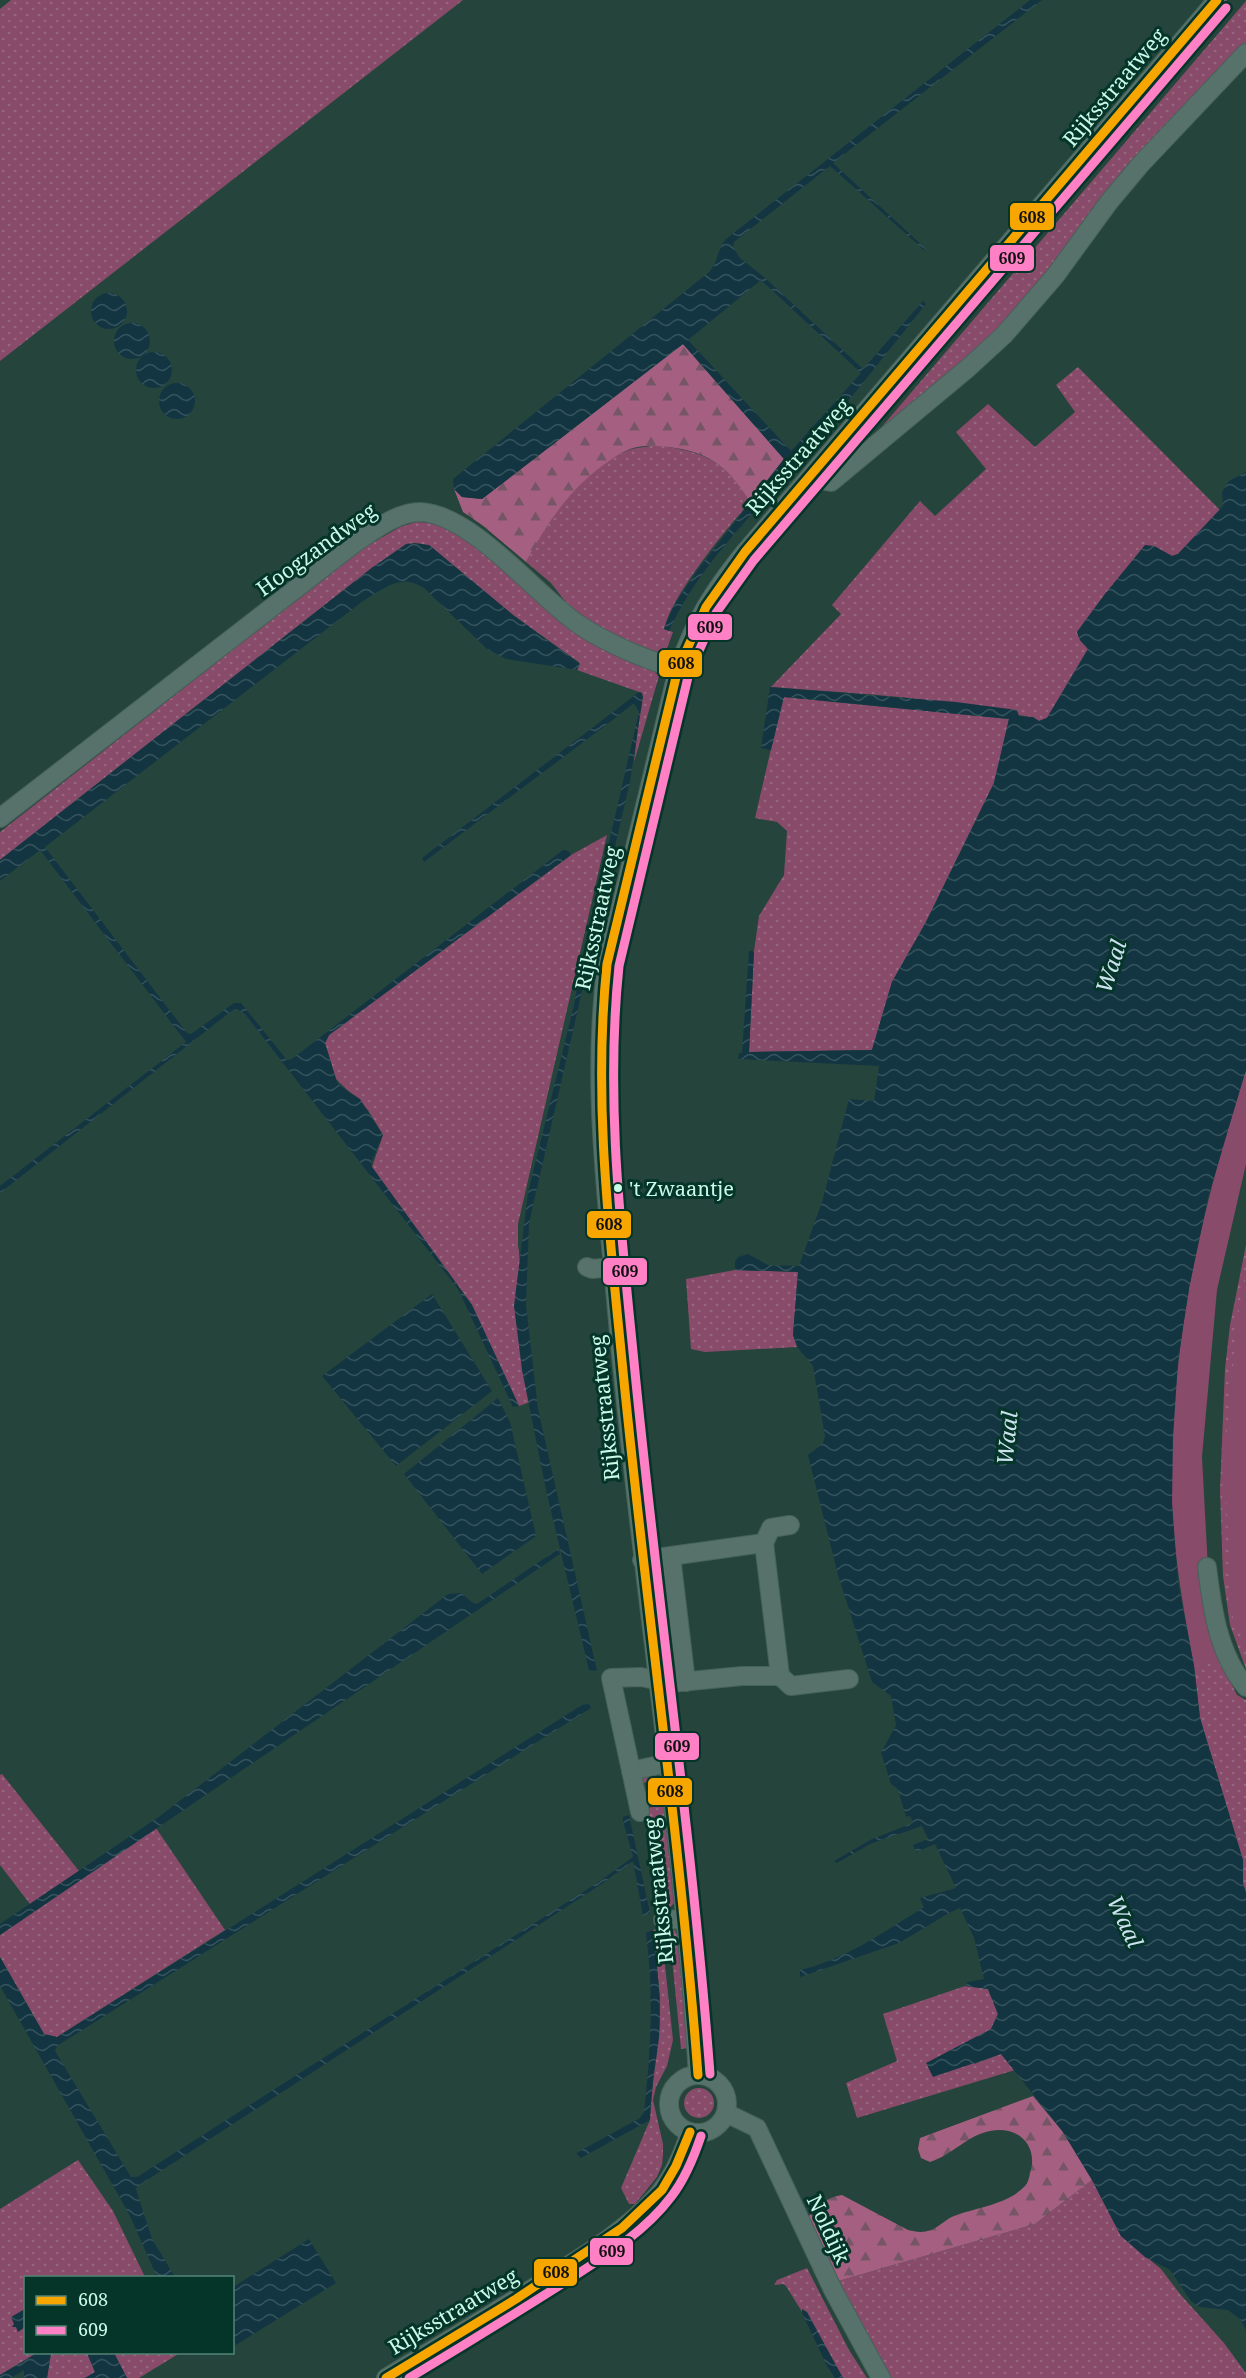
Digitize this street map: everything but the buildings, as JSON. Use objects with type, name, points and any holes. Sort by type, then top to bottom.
[{"type":"street","name":"Rijksstraatweg","points":[[698,2075],[701,2030],[684,1918],[668,1762],[627,1429],[600,1102],[599,1048],[602,999],[609,954],[678,669],[691,632],[719,584],[1217,0]]},
{"type":"street","points":[[809,478],[831,482],[968,368],[1004,335],[1055,276],[1109,202],[1140,165],[1246,53]]},
{"type":"street","name":"Hoogzandweg","points":[[0,818],[354,543],[396,518],[418,512],[443,516],[474,535],[578,624],[648,659],[678,669]]},
{"type":"street","points":[[587,1267],[592,1269],[613,1267]]},
{"type":"street","points":[[790,1525],[771,1528],[764,1543],[780,1676],[791,1686],[849,1678]]},
{"type":"street","points":[[642,1560],[764,1543]]},
{"type":"street","points":[[671,1556],[686,1682]]},
{"type":"street","points":[[1207,1567],[1214,1612],[1224,1652],[1246,1687]]},
{"type":"street","points":[[657,1680],[686,1682],[742,1676],[780,1676]]},
{"type":"street","name":"Rijksstraatweg","points":[[640,1812],[610,1678],[641,1677],[657,1680]]},
{"type":"street","points":[[632,1771],[668,1762]]},
{"type":"street","points":[[663,1920],[684,1918]]},
{"type":"street","points":[[698,2075],[730,2085],[726,2113],[721,2123],[712,2130],[701,2133],[690,2132],[675,2122],[670,2111],[670,2100],[677,2084],[687,2077],[698,2075]]},
{"type":"street","name":"Noldijk","points":[[726,2113],[757,2128],[833,2290],[880,2378]]},
{"type":"street","name":"Rijksstraatweg","points":[[386,2378],[520,2297],[639,2215],[664,2185],[683,2152],[690,2132]]},
{"type":"shaded area","points":[[11,0],[463,0],[0,361],[0,9]]},
{"type":"shaded area","points":[[1246,1],[1246,45],[982,349],[862,450]]},
{"type":"shaded area","points":[[1078,367],[1220,510],[1178,554],[1172,556],[1154,546],[1145,546],[1105,594],[1077,632],[1080,640],[1088,649],[1047,718],[1039,721],[975,707],[917,699],[771,687],[841,614],[832,605],[920,501],[935,516],[986,469],[956,432],[988,404],[1035,447],[1075,412],[1056,385]]},
{"type":"shaded area","points":[[656,445],[687,451],[711,460],[731,476],[750,502],[701,563],[669,614],[664,629],[673,632],[665,654],[649,651],[590,624],[575,614],[551,583],[526,562],[556,512],[581,482],[611,458],[632,449]]},
{"type":"shaded area","points":[[416,522],[434,523],[458,533],[659,676],[634,762],[642,693],[577,670],[580,663],[513,615],[429,545],[373,567],[0,860],[0,832],[360,550],[400,527]]},
{"type":"shaded area","points":[[783,697],[1009,719],[994,783],[926,922],[892,982],[872,1050],[749,1052],[754,951],[759,916],[784,875],[787,831],[777,822],[755,818]]},
{"type":"shaded area","points":[[607,835],[518,1224],[518,1245],[536,1400],[519,1406],[472,1305],[372,1167],[383,1135],[368,1110],[336,1079],[325,1043],[329,1035],[571,855]]},
{"type":"shaded area","points":[[1246,1070],[1213,1253],[1200,1466],[1213,1646],[1237,1695],[1246,1700],[1246,1893],[1243,1883],[1243,1860],[1200,1718],[1194,1666],[1189,1288]]},
{"type":"shaded area","points":[[1246,1070],[1246,1164],[1217,1290],[1202,1457],[1210,1606],[1223,1662],[1194,1666],[1180,1585],[1173,1524],[1172,1459],[1177,1372],[1199,1242],[1235,1102]]},
{"type":"shaded area","points":[[1246,1245],[1246,1669],[1230,1625],[1223,1576],[1220,1490],[1225,1369],[1230,1325]]},
{"type":"shaded area","points":[[735,1270],[798,1272],[793,1335],[797,1347],[705,1352],[691,1349],[686,1279]]},
{"type":"shaded area","points":[[1246,1276],[1246,1646],[1233,1617],[1224,1462],[1238,1316]]},
{"type":"shaded area","points":[[2,1774],[79,1871],[30,1904],[0,1865],[0,1775]]},
{"type":"shaded area","points":[[653,1775],[663,1785],[674,1903],[668,1910],[665,1910],[644,1809],[661,1805],[655,1780],[643,1783],[641,1777]]},
{"type":"shaded area","points":[[156,1828],[225,1930],[57,2037],[44,2034],[0,1957],[0,1935]]},
{"type":"shaded area","points":[[661,1928],[673,2040],[667,2066],[656,2087],[653,2100],[663,2144],[662,2165],[657,2177],[635,2204],[629,2204],[621,2188],[650,2120],[660,1998],[653,1930]]},
{"type":"shaded area","points":[[669,1928],[675,1930],[677,1935],[689,2048],[681,2049]]},
{"type":"shaded area","points":[[965,1986],[988,1989],[998,2014],[991,2029],[983,2034],[974,2064],[1001,2054],[1015,2070],[857,2118],[846,2083],[897,2061],[883,2014]]},
{"type":"shaded area","points":[[699,2088],[710,2092],[714,2103],[710,2114],[699,2118],[688,2114],[684,2103],[688,2092]]},
{"type":"shaded area","points":[[78,2160],[113,2211],[145,2276],[24,2276],[24,2310],[12,2317],[18,2331],[24,2328],[24,2354],[35,2354],[0,2375],[0,2209]]},
{"type":"shaded area","points":[[1092,2180],[1121,2236],[1161,2269],[1224,2343],[1246,2373],[1246,2378],[887,2378],[835,2282],[1035,2224]]},
{"type":"shaded area","points":[[807,2268],[849,2350],[867,2378],[843,2378],[786,2286],[774,2285],[777,2280]]},
{"type":"shaded area","points":[[51,2354],[87,2354],[95,2372],[85,2378],[47,2378]]},
{"type":"shaded area","points":[[115,2354],[178,2354],[139,2378],[127,2378]]},
{"type":"green space","points":[[683,344],[784,459],[750,502],[728,473],[710,459],[688,450],[647,446],[636,447],[619,455],[578,487],[550,522],[526,562],[463,512],[454,489],[462,497],[482,499]]},
{"type":"green space","points":[[1033,2096],[1063,2132],[1092,2180],[1035,2224],[835,2282],[807,2219],[818,2206],[826,2200],[842,2195],[908,2230],[922,2232],[934,2229],[954,2216],[1010,2197],[1026,2185],[1032,2163],[1029,2146],[1017,2135],[1000,2130],[982,2133],[930,2162],[921,2158],[918,2149],[920,2138]]},
{"type":"water","points":[[1030,0],[1042,0],[833,163],[926,249],[924,250],[830,166],[734,242],[733,247],[740,258],[764,277],[863,369],[923,301],[926,304],[825,430],[708,567],[680,608],[669,631],[664,629],[674,605],[699,568],[784,459],[683,344],[482,499],[462,497],[454,489],[453,479],[709,272],[726,239]],"holes":[[[761,280],[861,373],[791,451],[688,340]]]},
{"type":"water","points":[[109,293],[122,298],[127,311],[122,324],[109,329],[96,324],[91,311],[96,298]]},
{"type":"water","points":[[132,323],[145,328],[150,341],[145,354],[132,359],[119,354],[114,341],[119,328]]},
{"type":"water","points":[[154,352],[167,357],[172,370],[167,383],[154,388],[141,383],[136,370],[141,357]]},
{"type":"water","points":[[177,383],[190,388],[195,401],[190,414],[177,419],[164,414],[159,401],[164,388]]},
{"type":"water","name":"Waal","points":[[1246,472],[1246,1070],[1209,1194],[1189,1288],[1178,1361],[1172,1504],[1178,1581],[1194,1666],[1200,1718],[1243,1860],[1243,1883],[1246,1893],[1246,2330],[1241,2320],[1228,2310],[1200,2307],[1191,2301],[1170,2270],[1145,2257],[1121,2236],[1092,2180],[1063,2132],[1001,2054],[933,2077],[926,2063],[991,2029],[998,2014],[988,1989],[965,1986],[968,1982],[984,1979],[974,1938],[960,1908],[899,1943],[800,1977],[800,1970],[849,1952],[924,1907],[920,1898],[956,1888],[935,1844],[916,1852],[913,1845],[928,1839],[922,1826],[870,1844],[837,1863],[834,1861],[872,1839],[913,1823],[910,1816],[906,1817],[898,1789],[891,1784],[881,1753],[896,1725],[891,1696],[872,1682],[838,1575],[808,1455],[823,1443],[825,1436],[813,1366],[798,1348],[793,1335],[798,1272],[735,1270],[735,1262],[738,1257],[748,1254],[768,1265],[799,1266],[822,1202],[849,1099],[874,1101],[879,1066],[738,1059],[739,1053],[742,1053],[749,951],[754,951],[749,1052],[872,1050],[892,982],[926,922],[994,783],[1009,719],[784,697],[771,750],[761,748],[770,687],[956,702],[1017,710],[1019,716],[1033,717],[1039,721],[1047,718],[1088,649],[1080,640],[1077,632],[1105,594],[1145,545],[1154,546],[1172,556],[1178,554],[1223,506],[1222,492],[1229,481]]},
{"type":"water","points":[[406,544],[429,545],[513,615],[580,664],[577,670],[506,659],[487,649],[424,588],[407,582],[393,584],[363,601],[45,847],[187,1033],[191,1034],[234,1003],[241,1003],[287,1060],[292,1059],[563,850],[568,850],[571,855],[329,1035],[325,1043],[339,1085],[360,1099],[383,1135],[371,1163],[372,1167],[472,1305],[519,1406],[513,1407],[458,1289],[245,1014],[237,1009],[234,1009],[0,1193],[0,1186],[186,1042],[40,850],[0,881],[0,860],[373,567]]},
{"type":"water","points":[[639,692],[643,697],[630,781],[529,1223],[526,1305],[538,1409],[597,1671],[589,1670],[546,1490],[522,1370],[514,1306],[528,1193],[574,1005],[582,960],[639,712],[634,703],[424,862],[422,858]]},
{"type":"water","points":[[432,1294],[492,1391],[396,1466],[322,1376]]},
{"type":"water","points":[[498,1398],[510,1422],[536,1536],[482,1574],[404,1474]]},
{"type":"water","points":[[558,1549],[560,1554],[0,1935],[0,1924],[160,1816],[448,1594],[461,1593],[477,1604]]},
{"type":"water","points":[[589,1704],[591,1708],[57,2046],[55,2051],[131,2177],[137,2177],[597,1883],[633,1857],[623,1821],[623,1817],[629,1815],[650,1913],[643,1916],[633,1861],[600,1885],[138,2186],[136,2189],[152,2239],[174,2276],[157,2276],[129,2214],[0,1986],[0,1957],[44,2034],[57,2037],[582,1705]]},
{"type":"water","points":[[653,1930],[659,1984],[660,2024],[650,2120],[581,2158],[576,2153],[640,2118],[644,2112],[651,2022],[646,1933]]},
{"type":"water","points":[[309,2239],[336,2283],[236,2345],[234,2341],[234,2286]]},
{"type":"water","points":[[802,2309],[807,2312],[843,2378],[835,2378],[827,2366]]},
{"type":"water","points":[[24,2310],[24,2328],[18,2332],[16,2327],[12,2327],[14,2324],[11,2317]]},
{"type":"water","points":[[35,2354],[51,2354],[47,2378],[24,2378],[24,2370],[11,2378],[0,2378],[0,2375]]},
{"type":"water","points":[[87,2354],[115,2354],[127,2378],[85,2378],[95,2372]]},
{"type":"transit line","name":"608","points":[[698,2075],[682,1896],[617,1311],[602,1113],[603,1014],[607,964],[678,669],[706,607],[745,552],[1217,0]]},
{"type":"transit line","name":"609","points":[[710,2074],[694,1896],[629,1312],[614,1114],[615,1016],[619,966],[689,673],[716,613],[754,560],[1226,8]]},
{"type":"transit line","name":"608","points":[[386,2378],[516,2299],[622,2228],[662,2190],[676,2166],[690,2132]]},
{"type":"transit line","name":"609","points":[[409,2378],[565,2282],[635,2233],[660,2210],[681,2183],[701,2136]]},
{"type":"place","name":"'t Zwaantje","points":[[618,1188]]}]
